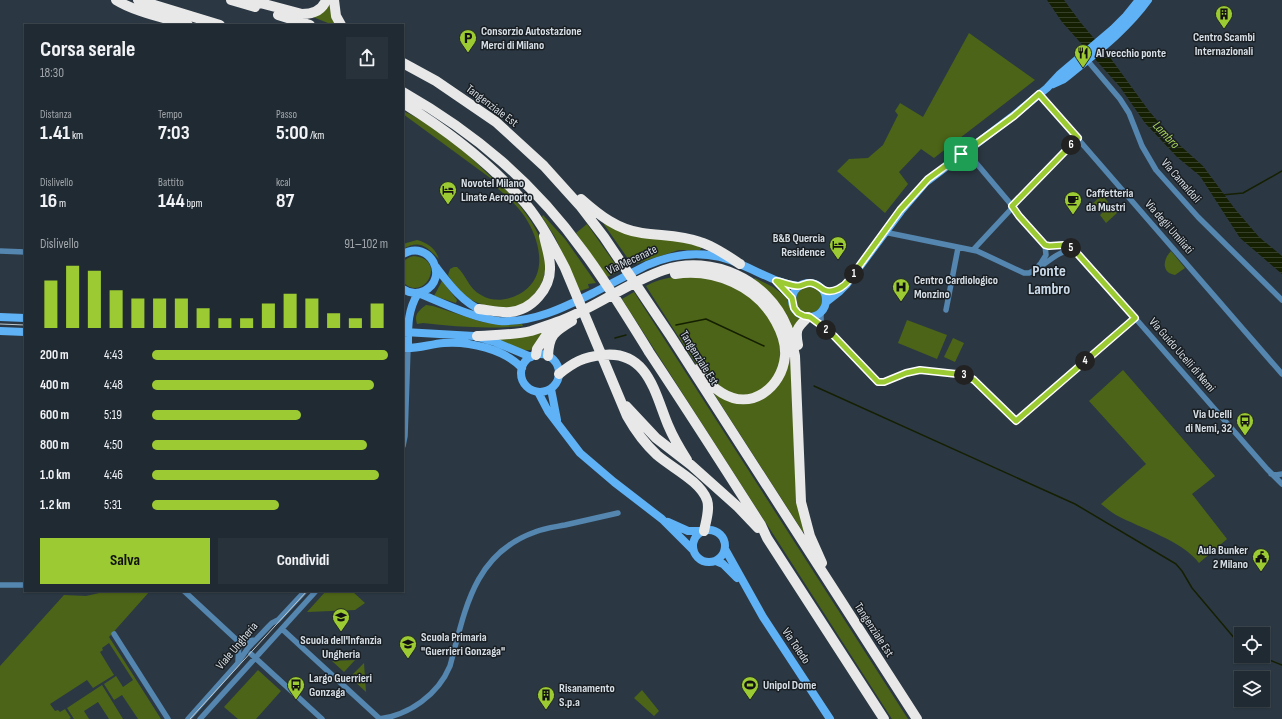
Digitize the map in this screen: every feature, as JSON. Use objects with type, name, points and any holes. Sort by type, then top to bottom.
[{"type":"highway","points":[[116,0],[122,4],[142,11],[185,24]]},
{"type":"highway","points":[[138,0],[217,24]]},
{"type":"highway","points":[[232,0],[307,24]]},
{"type":"highway","points":[[249,0],[298,14],[306,14],[319,10],[324,5],[326,0]]},
{"type":"highway","points":[[334,0],[336,16],[340,24]]},
{"type":"highway","points":[[404,58],[415,69]]},
{"type":"highway","name":"Tangenziale Est","points":[[404,64],[436,81],[496,122],[544,166],[581,207],[604,237],[670,335],[842,605],[917,719]]},
{"type":"highway","points":[[404,93],[432,108],[490,150],[534,192],[583,250],[884,719]]},
{"type":"highway","points":[[404,104],[439,126],[475,154],[526,204],[565,268],[627,416],[638,435],[658,455],[696,485],[704,494],[708,507],[703,531]]},
{"type":"highway","points":[[544,166],[598,215],[611,222],[626,229],[641,233],[671,235],[700,242],[716,249],[740,264]]},
{"type":"highway","points":[[479,309],[504,312],[517,311],[534,301],[540,295],[549,279],[550,266],[542,228]]},
{"type":"highway","points":[[477,336],[530,331],[559,322],[649,276],[680,266],[699,266],[728,271],[742,277],[754,285],[768,297],[779,311],[787,327],[795,356],[797,422],[804,518],[815,549],[842,605]]},
{"type":"highway","points":[[548,356],[551,337],[560,329],[581,316],[658,278],[682,273],[703,274],[733,281],[756,296],[774,318],[783,338],[785,352],[783,367],[775,384],[760,396],[751,398],[734,398],[722,393],[713,386],[670,335]]},
{"type":"highway","points":[[797,422],[800,414],[801,393],[799,351],[796,332],[799,325],[809,317]]},
{"type":"highway","points":[[533,356],[546,334],[559,322]]},
{"type":"highway","points":[[559,374],[580,359],[595,356],[609,354],[626,358],[635,363],[650,379],[673,438],[691,465]]},
{"type":"highway","points":[[620,398],[656,438],[691,465],[738,507],[767,538]]},
{"type":"street","points":[[826,302],[840,291],[900,210],[928,179],[1047,88],[1060,74],[1086,57],[1101,43],[1139,0]]},
{"type":"street","points":[[1101,43],[1131,22],[1148,0]]},
{"type":"street","name":"Via Camaldoli","points":[[1086,57],[1114,91],[1129,113],[1142,146],[1156,170],[1198,217],[1282,300]]},
{"type":"street","name":"Via degli Umiliati","points":[[1039,94],[1282,374]]},
{"type":"street","points":[[973,250],[1078,138]]},
{"type":"street","points":[[966,151],[1045,245],[1047,250],[1046,255],[1035,270]]},
{"type":"street","points":[[884,232],[981,252],[1022,273],[1029,273],[1035,270],[1058,254],[1068,251],[1076,252]]},
{"type":"street","name":"Via Guido Ucelli di Nemi","points":[[1045,245],[1064,245],[1076,252],[1282,484]]},
{"type":"street","points":[[946,310],[958,248]]},
{"type":"street","points":[[0,251],[24,252]]},
{"type":"street","name":"Via Mecenate","points":[[404,254],[414,251],[424,252],[431,258],[436,267],[460,296],[479,309],[498,315],[525,319]]},
{"type":"street","name":"Via Mecenate","points":[[404,289],[418,293],[476,316],[505,321],[525,319],[537,317],[560,309],[647,265],[669,257],[693,254],[728,259],[776,281],[799,286]]},
{"type":"street","points":[[404,441],[405,332],[411,306],[418,293],[428,288],[433,283],[436,275],[436,267]]},
{"type":"street","name":"Via Mecenate","points":[[776,281],[792,298]]},
{"type":"street","points":[[809,317],[817,315],[821,312],[826,302],[826,295],[818,285],[805,283],[796,289],[792,298],[796,310],[801,315],[809,317],[834,336],[878,382],[884,382],[906,373],[920,370],[966,375],[974,380],[1016,421],[1135,318]]},
{"type":"street","points":[[823,290],[835,290],[842,288]]},
{"type":"street","points":[[821,312],[822,326]]},
{"type":"street","points":[[0,317],[24,318]]},
{"type":"street","points":[[0,331],[24,332]]},
{"type":"street","points":[[405,332],[477,336],[533,356],[548,356],[556,363],[559,374],[557,383],[545,392],[531,390],[525,385],[521,376],[522,368],[527,360],[533,356]]},
{"type":"street","points":[[405,348],[415,348],[444,343],[462,344],[484,348],[503,354],[522,368]]},
{"type":"street","points":[[551,389],[558,423]]},
{"type":"street","points":[[538,392],[548,411],[580,453],[614,482],[662,519],[693,550],[696,557],[708,563],[716,561],[722,556],[725,549]]},
{"type":"street","points":[[1272,474],[1282,474]]},
{"type":"street","points":[[282,628],[379,719],[399,715],[415,706],[446,677],[470,595],[483,571],[498,554],[513,543],[534,532],[618,513]]},
{"type":"street","points":[[662,519],[688,531],[711,530],[720,534],[724,540],[725,549],[745,586]]},
{"type":"street","points":[[693,550],[694,539],[703,531]]},
{"type":"street","points":[[716,561],[726,567],[745,586]]},
{"type":"street","points":[[0,584],[24,586]]},
{"type":"street","name":"Via Toledo","points":[[745,586],[763,618],[830,719]]},
{"type":"street","points":[[185,592],[239,642],[239,657],[237,664]]},
{"type":"street","name":"Viale Ungheria","points":[[188,719],[237,664],[255,640],[272,623],[278,620],[304,592]]},
{"type":"street","name":"Viale Ungheria","points":[[200,719],[253,656],[282,628],[315,592]]},
{"type":"street","points":[[114,634],[168,719]]},
{"type":"street","points":[[239,642],[255,640]]},
{"type":"street","points":[[253,656],[322,719]]},
{"type":"green space","points":[[330,5],[337,24],[330,24],[313,17]]},
{"type":"green space","points":[[969,33],[1035,80],[934,158],[921,149],[899,172],[908,184],[885,213],[837,171],[849,159],[868,158],[883,145],[898,115],[895,111],[900,103],[923,117]]},
{"type":"green space","points":[[404,111],[440,132],[473,160],[493,180],[404,115]]},
{"type":"green space","points":[[497,181],[528,216],[539,236],[545,258],[545,273],[540,286],[527,302],[515,308],[494,307],[478,303],[459,290],[448,275],[450,269],[457,267],[473,289],[485,297],[497,300],[513,297],[525,291],[533,282],[538,272],[539,262],[536,238],[522,213],[512,201],[497,188]]},
{"type":"green space","points":[[1102,195],[1108,202],[1097,212],[1091,205]]},
{"type":"green space","points":[[1110,205],[1117,213],[1106,223],[1100,215]]},
{"type":"green space","points":[[543,215],[565,239],[596,283],[588,284],[589,288],[580,291],[555,237],[542,217]]},
{"type":"green space","points":[[603,223],[623,231],[703,246],[700,250],[679,250],[635,264],[631,263]]},
{"type":"green space","points":[[587,224],[620,271],[607,277],[576,233]]},
{"type":"green space","points":[[417,240],[425,243],[431,246],[439,259],[423,246],[414,245],[404,248],[404,244]]},
{"type":"green space","points":[[1171,251],[1185,268],[1175,275],[1170,274],[1165,269],[1166,258]]},
{"type":"green space","points":[[414,256],[424,259],[430,264],[431,271],[429,278],[425,284],[418,288],[411,287],[404,283],[404,260]]},
{"type":"green space","points":[[696,268],[728,274],[754,289],[772,308],[785,331],[793,362],[796,487],[798,504],[805,531],[803,532],[711,389],[736,401],[751,400],[768,394],[778,384],[785,371],[787,358],[786,344],[782,331],[776,318],[758,296],[747,287],[726,276],[702,271],[691,271],[657,276],[671,271]]},
{"type":"green space","points":[[701,275],[746,292],[771,318],[784,352],[776,378],[754,395],[733,395],[706,376],[696,364],[646,286],[666,278]]},
{"type":"green space","points":[[755,278],[773,287],[785,296],[786,295],[791,311],[801,320],[794,334],[787,315],[769,292],[754,279]]},
{"type":"green space","points":[[442,281],[457,300],[456,303],[434,296]]},
{"type":"green space","points":[[809,287],[818,291],[822,300],[818,309],[809,313],[800,309],[796,300],[800,291]]},
{"type":"green space","points":[[634,292],[908,719],[892,719],[622,299]]},
{"type":"green space","points":[[426,305],[482,322],[505,325],[522,324],[523,326],[485,327],[423,323],[417,324],[417,313]]},
{"type":"green space","points":[[907,320],[947,335],[937,359],[898,343]]},
{"type":"green space","points":[[546,330],[536,347],[532,350],[520,349],[506,345],[488,337]]},
{"type":"green space","points":[[953,338],[964,343],[955,362],[944,357]]},
{"type":"green space","points":[[1123,370],[1215,476],[1192,494],[1227,539],[1199,563],[1183,548],[1116,515],[1101,504],[1146,464],[1089,401]]},
{"type":"green space","points":[[104,592],[149,592],[109,637],[161,719],[138,719],[122,695],[114,700],[104,684],[116,676],[123,687],[133,680],[109,643],[102,648],[103,650],[100,652],[114,675],[93,688],[87,680],[50,704],[55,711],[58,710],[60,712],[65,709],[71,718],[0,719],[0,666],[64,595],[86,596]]},
{"type":"green space","points":[[325,592],[353,592],[365,603],[355,610],[307,612]]},
{"type":"green space","points":[[355,660],[344,672],[332,661]]},
{"type":"green space","points":[[364,663],[366,692],[350,677]]},
{"type":"green space","points":[[258,670],[281,691],[256,719],[238,719],[224,707]]},
{"type":"green space","points":[[102,685],[123,719],[109,719],[98,702],[84,711],[89,719],[74,719],[67,708]]},
{"type":"green space","points":[[642,690],[659,711],[654,716],[634,698]]},
{"type":"water","name":"Lambro","points":[[1047,0],[1064,0],[1109,56],[1149,111],[1174,140],[1203,166],[1235,209],[1259,237],[1282,256],[1282,274],[1240,238],[1200,176],[1177,157],[1145,123],[1120,87],[1062,22]]},
{"type":"waterway","points":[[1222,195],[1243,193],[1282,171]]},
{"type":"waterway","points":[[676,325],[706,319],[764,346]]},
{"type":"waterway","points":[[615,338],[626,335]]},
{"type":"waterway","points":[[814,386],[1075,504],[1176,564],[1192,588],[1234,638]]},
{"type":"waterway","points":[[1270,660],[1282,665]]},
{"type":"tram line","points":[[0,324],[24,325]]},
{"type":"tram line","points":[[190,719],[306,592]]},
{"type":"place","name":"Centro Scambi Internazionali","points":[[1224,29]]},
{"type":"place","name":"Consorzio Autostazione Merci di Milano","points":[[468,53]]},
{"type":"place","name":"Al vecchio ponte","points":[[1083,68]]},
{"type":"place","name":"Novotel Milano Linate Aeroporto","points":[[448,205]]},
{"type":"place","name":"Caffetteria da Mustri","points":[[1073,215]]},
{"type":"place","name":"B&B Quercia Residence","points":[[838,260]]},
{"type":"place","name":"Centro Cardiologico Monzino","points":[[901,302]]},
{"type":"place","name":"Via Ucelli di Nemi, 32","points":[[1245,436]]},
{"type":"place","name":"Aula Bunker 2 Milano","points":[[1261,572]]},
{"type":"place","name":"Scuola dell'Infanzia Ungheria","points":[[341,632]]},
{"type":"place","name":"Scuola Primaria \"Guerrieri Gonzaga\"","points":[[408,659]]},
{"type":"place","name":"Largo Guerrieri Gonzaga","points":[[296,700]]},
{"type":"place","name":"Unipol Dome","points":[[750,700]]},
{"type":"place","name":"Risanamento S.p.a","points":[[546,710]]},
{"type":"district","name":"Ponte Lambro","points":[[1049,280]]},
{"type":"route","points":[[1039,94],[1078,138],[1012,206],[1045,245],[1066,246],[1084,259],[1135,318],[1016,421],[974,380],[966,375],[920,370],[906,373],[884,382],[878,382],[872,378],[834,336],[810,317],[798,313],[794,308],[792,298],[776,281],[796,286],[805,283],[812,283],[818,285],[823,290],[835,290],[842,288],[900,210],[928,179],[961,154],[1014,116],[1039,94]]}]
